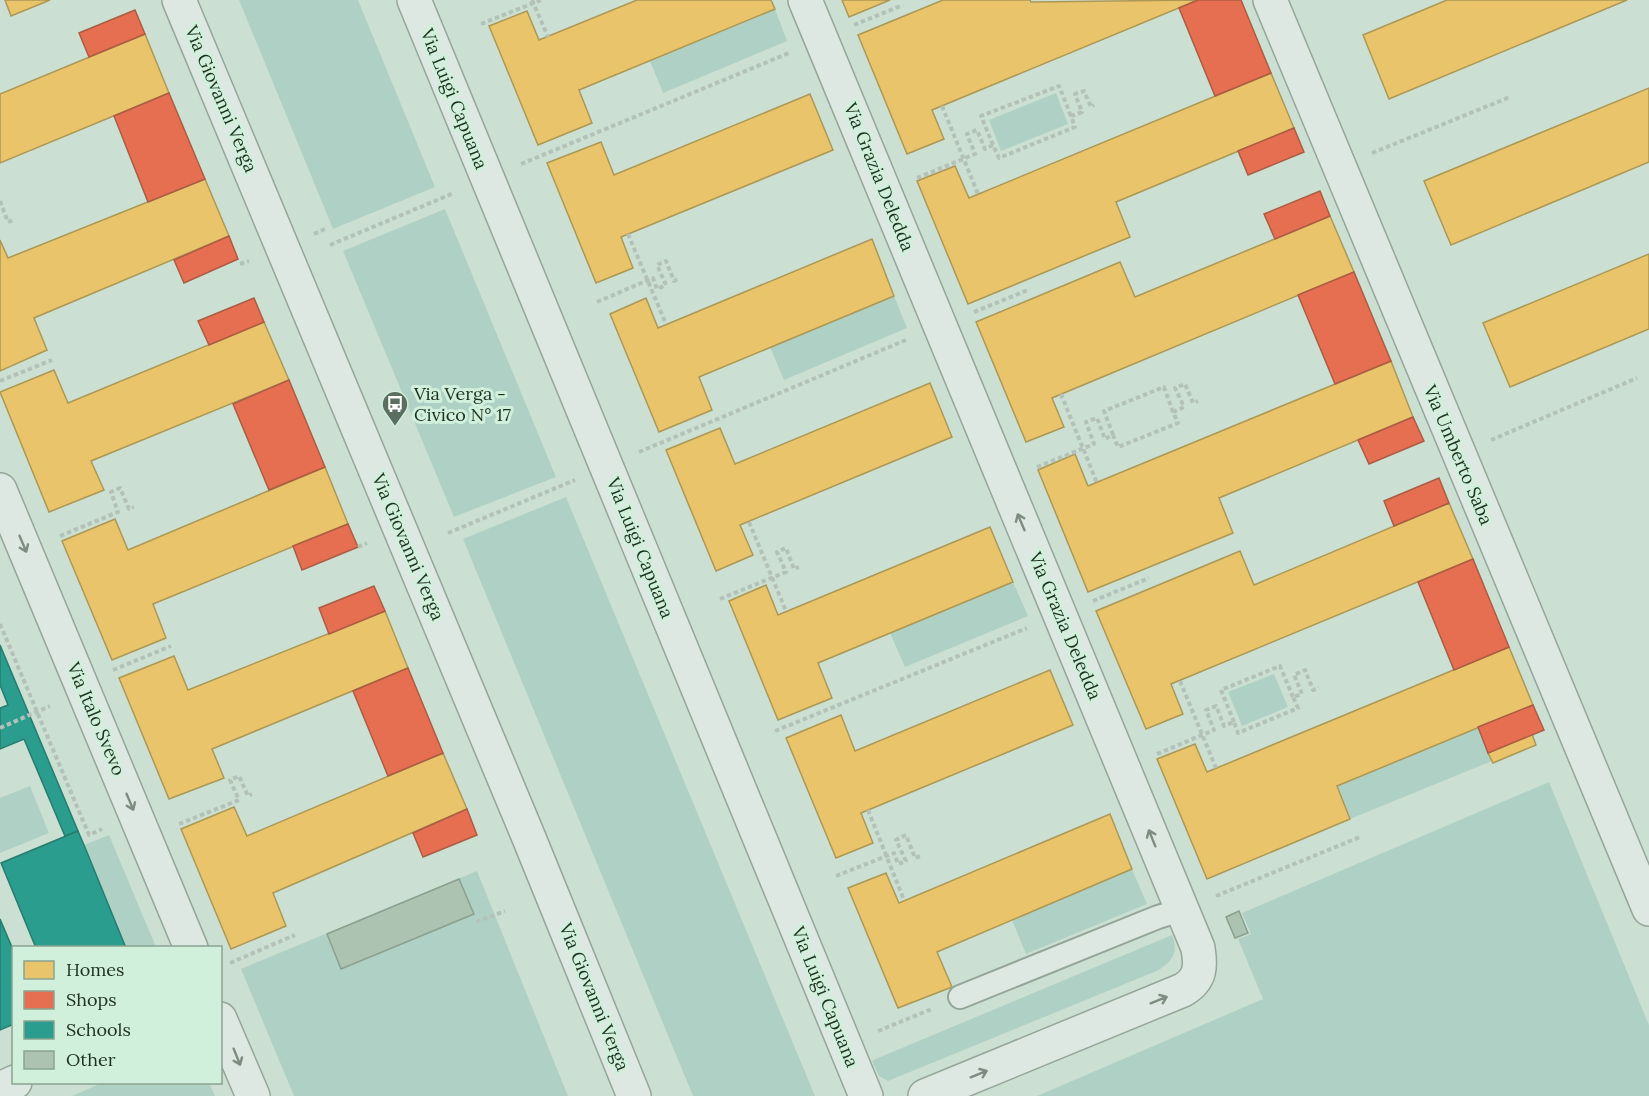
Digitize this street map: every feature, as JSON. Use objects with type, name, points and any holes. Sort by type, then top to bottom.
[{"type":"street","name":"Via Giovanni Verga","points":[[179,0],[529,838],[634,1096]]},
{"type":"street","name":"Via Luigi Capuana","points":[[414,0],[866,1096]]},
{"type":"street","name":"Via Grazia Deledda","points":[[805,0],[1196,904],[1200,973],[1193,984],[925,1096]]},
{"type":"street","name":"Via Umberto Saba","points":[[1270,0],[1649,909]]},
{"type":"street","name":"Via Italo Svevo","points":[[0,490],[190,946]]},
{"type":"street","points":[[222,1024],[253,1096]]},
{"type":"lane","points":[[960,997],[1158,917],[1196,904]]},
{"type":"path","points":[[481,24],[541,0]]},
{"type":"path","points":[[533,2],[548,36]]},
{"type":"path","points":[[848,28],[903,5]]},
{"type":"path","points":[[536,158],[799,49]]},
{"type":"path","points":[[1059,86],[1071,116],[1075,127],[999,158],[981,116],[1059,86]]},
{"type":"path","points":[[1071,116],[1082,112],[1075,94],[1084,91],[1091,107],[1094,105]]},
{"type":"path","points":[[1369,155],[1510,97]]},
{"type":"path","points":[[942,106],[978,194]]},
{"type":"path","points":[[911,180],[975,154],[967,134],[977,130],[985,149],[993,146]]},
{"type":"path","points":[[330,245],[453,193]]},
{"type":"path","points":[[0,201],[8,222],[13,220]]},
{"type":"path","points":[[628,234],[666,324]]},
{"type":"path","points":[[597,302],[653,278],[657,289],[666,285],[657,265],[666,261],[674,281],[680,278]]},
{"type":"path","points":[[967,315],[1028,290]]},
{"type":"path","points":[[656,445],[917,335]]},
{"type":"path","points":[[0,381],[52,360]]},
{"type":"path","points":[[1488,441],[1637,378]]},
{"type":"path","points":[[1173,412],[1184,407],[1175,388],[1185,384],[1193,403],[1198,401]]},
{"type":"path","points":[[1164,387],[1178,423],[1118,447],[1113,435],[1104,411],[1164,387]]},
{"type":"path","points":[[1061,394],[1097,483]]},
{"type":"path","points":[[1031,470],[1094,444],[1086,422],[1097,418],[1105,439],[1113,435]]},
{"type":"path","points":[[448,533],[570,482]]},
{"type":"path","points":[[54,538],[118,512],[111,492],[120,488],[129,509],[134,507]]},
{"type":"path","points":[[749,522],[786,611]]},
{"type":"path","points":[[720,599],[786,572],[777,552],[786,548],[794,569],[799,567]]},
{"type":"path","points":[[1087,603],[1149,578]]},
{"type":"path","points":[[0,624],[89,835],[105,828]]},
{"type":"path","points":[[775,731],[1037,624]]},
{"type":"path","points":[[109,672],[171,646]]},
{"type":"path","points":[[1280,666],[1293,698],[1298,708],[1238,733],[1221,690],[1280,666]]},
{"type":"path","points":[[1293,698],[1302,694],[1294,675],[1305,670],[1313,690],[1319,688]]},
{"type":"path","points":[[1180,681],[1216,768]]},
{"type":"path","points":[[1151,757],[1214,730],[1206,710],[1216,706],[1224,726],[1234,722]]},
{"type":"path","points":[[0,728],[36,712]]},
{"type":"path","points":[[173,826],[239,800],[230,780],[239,776],[248,796],[252,794]]},
{"type":"path","points":[[868,810],[904,900]]},
{"type":"path","points":[[836,876],[894,853],[898,864],[906,861],[896,840],[906,835],[915,858],[920,856]]},
{"type":"path","points":[[1196,904],[1360,837]]},
{"type":"path","points":[[476,922],[505,911]]},
{"type":"path","points":[[230,963],[295,935]]},
{"type":"path","points":[[897,1023],[960,997]]},
{"type":"shaded area","points":[[239,0],[358,0],[435,187],[333,229]]},
{"type":"shaded area","points":[[775,9],[787,41],[663,93],[650,61]]},
{"type":"shaded area","points":[[1056,93],[1068,124],[1001,151],[989,120]]},
{"type":"shaded area","points":[[445,209],[556,477],[454,517],[343,251]]},
{"type":"shaded area","points":[[894,296],[907,328],[784,380],[770,347]]},
{"type":"shaded area","points":[[566,497],[815,1096],[693,1096],[463,539]]},
{"type":"shaded area","points":[[1013,582],[1028,616],[905,667],[890,633]]},
{"type":"shaded area","points":[[1274,674],[1288,707],[1242,726],[1228,692]]},
{"type":"shaded area","points":[[1478,727],[1492,761],[1350,819],[1337,786]]},
{"type":"shaded area","points":[[1549,782],[1649,1025],[1649,1096],[1037,1096],[1263,999],[1238,939],[1251,934],[1242,913]]},
{"type":"shaded area","points":[[30,786],[49,833],[0,853],[0,798]]},
{"type":"shaded area","points":[[109,835],[156,946],[126,946],[84,845]]},
{"type":"shaded area","points":[[1132,869],[1147,904],[1026,954],[1012,920]]},
{"type":"shaded area","points":[[477,871],[568,1096],[294,1096],[241,969]]},
{"type":"shaded area","points":[[1172,935],[1175,951],[1168,963],[1159,970],[888,1081],[879,1076],[872,1061],[878,1058]]},
{"type":"shaded area","points":[[99,1084],[209,1084],[215,1096],[72,1096]]},
{"type":"building: Homes","points":[[5,0],[50,0],[11,16]]},
{"type":"building: Homes","points":[[637,0],[771,0],[775,9],[579,90],[592,123],[538,145],[489,26],[527,11],[539,40]]},
{"type":"building: Homes","points":[[842,0],[890,0],[849,17]]},
{"type":"building: Homes","points":[[943,0],[1030,0],[1031,2],[1198,0],[932,110],[944,139],[907,154],[858,35]]},
{"type":"building: Homes","points":[[1447,0],[1627,0],[1389,99],[1363,35]]},
{"type":"building: Homes","points":[[145,34],[169,93],[0,163],[0,94]]},
{"type":"building: Homes","points":[[1271,73],[1294,128],[1116,202],[1130,237],[968,304],[917,181],[955,166],[969,198]]},
{"type":"building: Homes","points":[[1649,88],[1649,162],[1451,245],[1424,181]]},
{"type":"building: Homes","points":[[810,94],[833,150],[621,237],[633,268],[596,283],[547,163],[601,142],[614,175]]},
{"type":"building: Homes","points":[[205,179],[229,236],[34,318],[47,350],[0,371],[0,240],[8,258]]},
{"type":"building: Homes","points":[[1330,216],[1354,272],[1052,398],[1064,427],[1026,442],[976,322],[1120,262],[1135,297]]},
{"type":"building: Homes","points":[[872,239],[894,296],[699,377],[712,410],[659,432],[610,314],[646,298],[658,328]]},
{"type":"building: Homes","points":[[1649,254],[1649,329],[1510,387],[1483,323]]},
{"type":"building: Homes","points":[[264,322],[289,380],[91,461],[104,490],[49,512],[0,392],[54,370],[68,403]]},
{"type":"building: Homes","points":[[1391,361],[1413,417],[1219,498],[1233,533],[1088,592],[1038,470],[1075,454],[1088,486]]},
{"type":"building: Homes","points":[[930,383],[952,437],[740,525],[753,555],[716,571],[666,450],[720,428],[735,464]]},
{"type":"building: Homes","points":[[325,467],[348,524],[153,604],[166,638],[112,660],[62,541],[115,519],[128,550]]},
{"type":"building: Homes","points":[[1449,503],[1473,559],[1171,684],[1183,714],[1146,729],[1096,611],[1240,551],[1254,585]]},
{"type":"building: Homes","points":[[990,527],[1013,582],[818,663],[832,698],[778,720],[729,601],[766,585],[778,615]]},
{"type":"building: Homes","points":[[385,611],[408,668],[212,749],[224,778],[169,799],[119,678],[174,656],[188,690]]},
{"type":"building: Homes","points":[[1509,647],[1533,705],[1337,786],[1350,819],[1207,879],[1157,759],[1195,744],[1207,772]]},
{"type":"building: Homes","points":[[1050,670],[1073,725],[861,813],[873,843],[836,858],[786,738],[841,715],[855,751]]},
{"type":"building: Homes","points":[[1532,734],[1536,745],[1493,763],[1488,753]]},
{"type":"building: Homes","points":[[443,753],[467,809],[273,893],[286,926],[231,949],[181,829],[234,807],[247,836]]},
{"type":"building: Homes","points":[[1110,814],[1132,869],[937,952],[952,987],[898,1008],[848,888],[886,873],[899,903]]},
{"type":"building: Shops","points":[[1198,0],[1241,0],[1271,73],[1215,96],[1179,8]]},
{"type":"building: Shops","points":[[135,10],[145,34],[89,57],[79,33]]},
{"type":"building: Shops","points":[[169,93],[205,179],[148,202],[114,116]]},
{"type":"building: Shops","points":[[1294,128],[1304,152],[1248,175],[1238,151]]},
{"type":"building: Shops","points":[[1320,191],[1330,216],[1275,239],[1264,214]]},
{"type":"building: Shops","points":[[229,236],[238,259],[184,283],[174,260]]},
{"type":"building: Shops","points":[[1354,272],[1391,361],[1335,384],[1298,295]]},
{"type":"building: Shops","points":[[254,298],[264,322],[209,345],[198,321]]},
{"type":"building: Shops","points":[[289,380],[325,467],[269,490],[233,404]]},
{"type":"building: Shops","points":[[1413,417],[1424,441],[1369,464],[1358,440]]},
{"type":"building: Shops","points":[[1439,478],[1449,503],[1394,526],[1384,501]]},
{"type":"building: Shops","points":[[348,524],[358,547],[302,570],[293,546]]},
{"type":"building: Shops","points":[[1473,559],[1509,647],[1454,670],[1418,582]]},
{"type":"building: Shops","points":[[374,586],[385,611],[329,634],[319,608]]},
{"type":"building: Shops","points":[[408,668],[443,753],[388,776],[353,691]]},
{"type":"building: Shops","points":[[1533,705],[1544,730],[1488,753],[1478,727]]},
{"type":"building: Shops","points":[[467,809],[477,835],[423,857],[413,833]]},
{"type":"building: Schools","points":[[0,645],[78,831],[65,836],[24,739],[0,749],[0,708],[8,705],[0,685]]},
{"type":"building: Schools","points":[[78,831],[125,946],[35,946],[1,863]]},
{"type":"building: Schools","points":[[0,919],[12,947],[12,1025],[0,1030]]},
{"type":"building: Other","points":[[459,879],[474,914],[341,969],[327,934]]},
{"type":"building: Other","points":[[1239,911],[1248,933],[1235,938],[1226,917]]},
{"type":"place","name":"Via Verga - Civico N° 17","points":[[395,427]]}]
